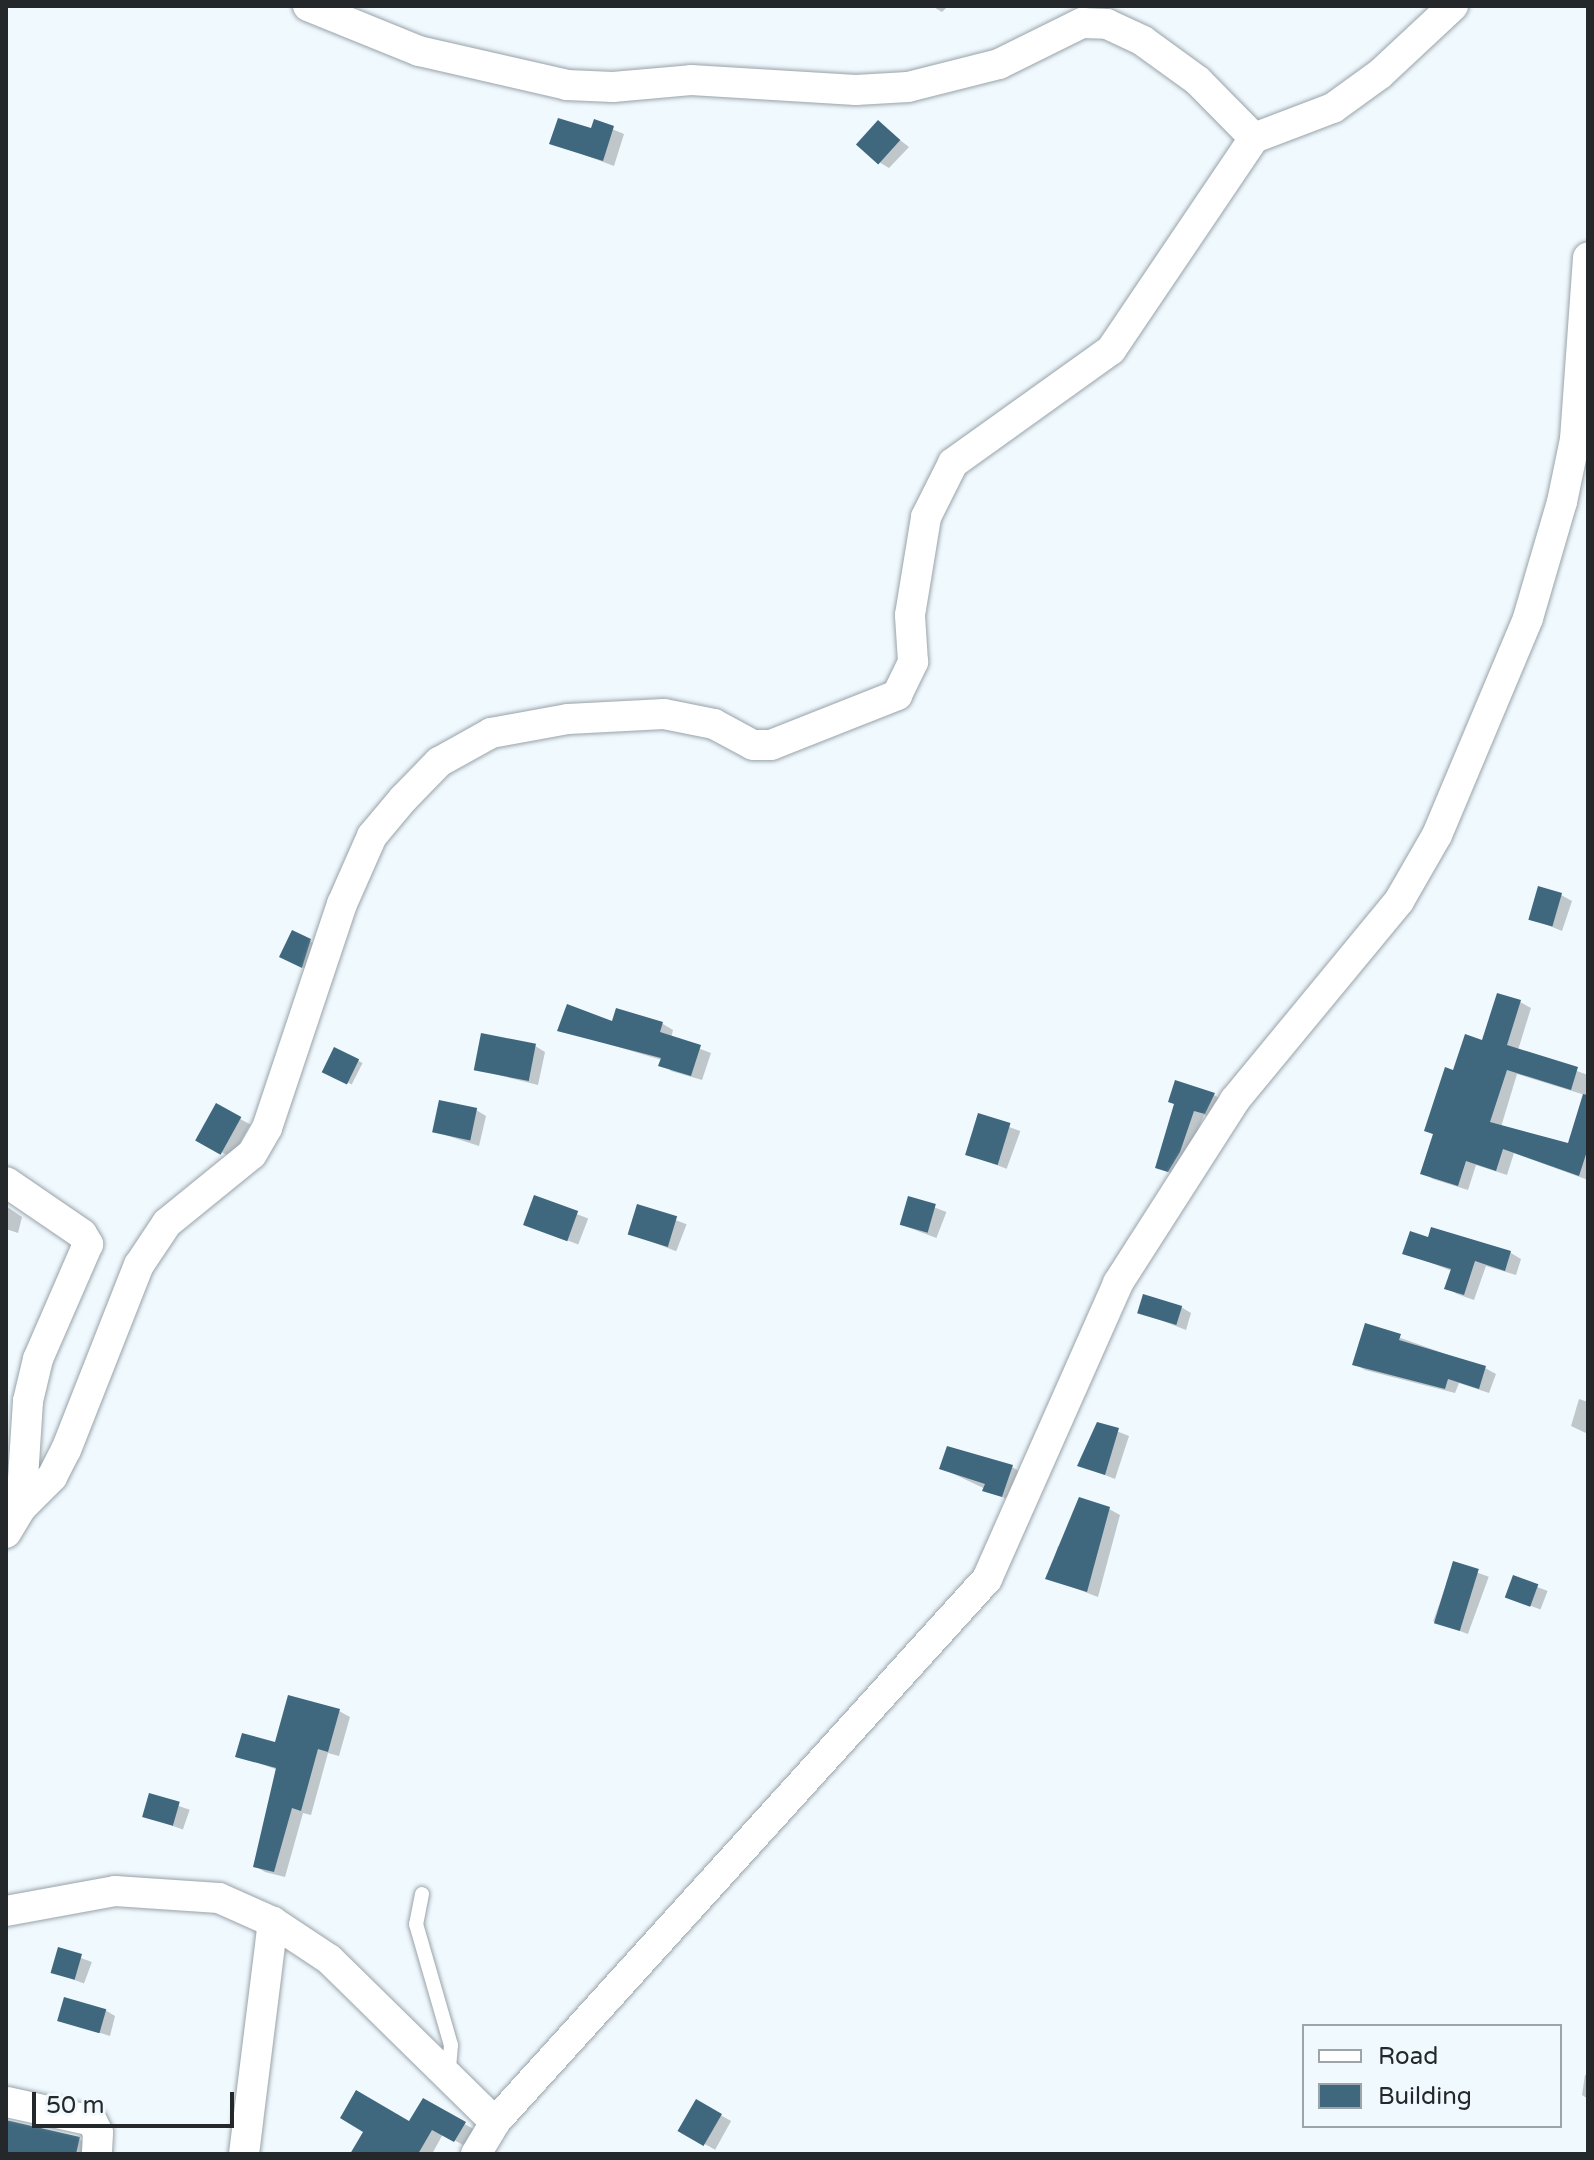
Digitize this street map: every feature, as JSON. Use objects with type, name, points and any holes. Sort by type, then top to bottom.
[{"type":"street","points":[[308,6],[419,51],[567,85],[613,87],[691,80],[856,90],[908,87],[999,64],[1082,23],[1107,24],[1143,41],[1198,81],[1254,138]]},
{"type":"street","points":[[14,1521],[52,1477],[66,1450],[139,1265],[167,1223],[252,1154],[267,1128],[342,904],[372,836],[403,799],[439,762],[491,733],[568,719],[664,714],[714,724],[753,745],[771,745],[897,695],[913,662],[910,615],[926,517],[953,463],[1111,350],[1254,138],[1333,108],[1380,74],[1453,6]]},
{"type":"street","points":[[476,2154],[495,2122],[987,1579],[1118,1283],[1235,1100],[1399,901],[1437,835],[1528,618],[1550,546],[1575,439],[1588,257]]},
{"type":"street","points":[[6,1182],[82,1234],[88,1244],[38,1359],[28,1401],[14,1521]]},
{"type":"street","points":[[6,1911],[115,1891],[168,1892],[219,1898],[273,1922],[329,1959],[495,2122]]},
{"type":"street","points":[[244,2154],[273,1922]]},
{"type":"street","points":[[7,2102],[92,2121],[98,2133],[97,2154]]},
{"type":"lane","points":[[422,1894],[416,1924],[451,2045],[448,2077]]},
{"type":"building","points":[[558,118],[591,128],[594,119],[614,126],[603,161],[549,144]]},
{"type":"building","points":[[878,120],[900,140],[878,165],[856,145]]},
{"type":"building","points":[[1538,886],[1562,893],[1552,927],[1528,920]]},
{"type":"building","points":[[292,930],[311,939],[302,968],[279,957]]},
{"type":"building","points":[[1497,993],[1521,1000],[1507,1045],[1578,1067],[1571,1090],[1507,1070],[1490,1122],[1568,1143],[1583,1094],[1588,1095],[1588,1148],[1579,1176],[1503,1149],[1496,1171],[1466,1161],[1458,1186],[1420,1174],[1433,1134],[1424,1131],[1445,1067],[1453,1070],[1465,1034],[1482,1040]]},
{"type":"building","points":[[567,1004],[612,1021],[616,1008],[663,1022],[660,1032],[701,1045],[691,1076],[658,1066],[661,1058],[557,1031]]},
{"type":"building","points":[[481,1033],[536,1044],[529,1081],[474,1070]]},
{"type":"building","points":[[334,1047],[359,1059],[347,1084],[322,1072]]},
{"type":"building","points":[[1175,1080],[1215,1093],[1205,1114],[1194,1111],[1180,1152],[1168,1172],[1155,1168],[1174,1104],[1168,1102]]},
{"type":"building","points":[[439,1100],[477,1108],[470,1140],[432,1132]]},
{"type":"building","points":[[216,1103],[241,1117],[221,1155],[195,1141]]},
{"type":"building","points":[[978,1113],[1011,1123],[998,1165],[965,1155]]},
{"type":"building","points":[[534,1195],[578,1211],[567,1241],[523,1225]]},
{"type":"building","points":[[908,1196],[936,1204],[928,1233],[900,1225]]},
{"type":"building","points":[[637,1204],[677,1216],[668,1247],[628,1235]]},
{"type":"building","points":[[1431,1227],[1511,1251],[1505,1271],[1475,1261],[1464,1295],[1444,1289],[1451,1269],[1402,1254],[1410,1231],[1428,1237]]},
{"type":"building","points":[[1143,1294],[1182,1306],[1176,1325],[1137,1313]]},
{"type":"building","points":[[1365,1323],[1401,1334],[1399,1340],[1486,1366],[1479,1389],[1448,1379],[1445,1389],[1352,1365]]},
{"type":"building","points":[[1097,1422],[1119,1428],[1105,1475],[1077,1466]]},
{"type":"building","points":[[947,1446],[1013,1465],[1002,1497],[982,1491],[985,1484],[939,1469]]},
{"type":"building","points":[[1079,1497],[1110,1507],[1087,1592],[1045,1579]]},
{"type":"building","points":[[1453,1561],[1479,1569],[1460,1631],[1434,1623]]},
{"type":"building","points":[[1513,1575],[1538,1584],[1530,1607],[1505,1598]]},
{"type":"building","points":[[288,1695],[340,1709],[328,1752],[318,1749],[301,1811],[292,1808],[274,1872],[253,1867],[276,1768],[235,1757],[242,1733],[275,1742]]},
{"type":"building","points":[[149,1793],[180,1802],[173,1826],[142,1817]]},
{"type":"building","points":[[58,1947],[82,1954],[75,1980],[51,1973]]},
{"type":"building","points":[[64,1997],[106,2009],[99,2033],[57,2021]]},
{"type":"building","points":[[356,2090],[409,2121],[423,2098],[466,2122],[454,2142],[432,2130],[418,2154],[350,2154],[363,2132],[340,2118]]},
{"type":"building","points":[[696,2099],[722,2114],[703,2146],[678,2131]]},
{"type":"building","points":[[6,2120],[80,2137],[76,2154],[6,2154]]}]
